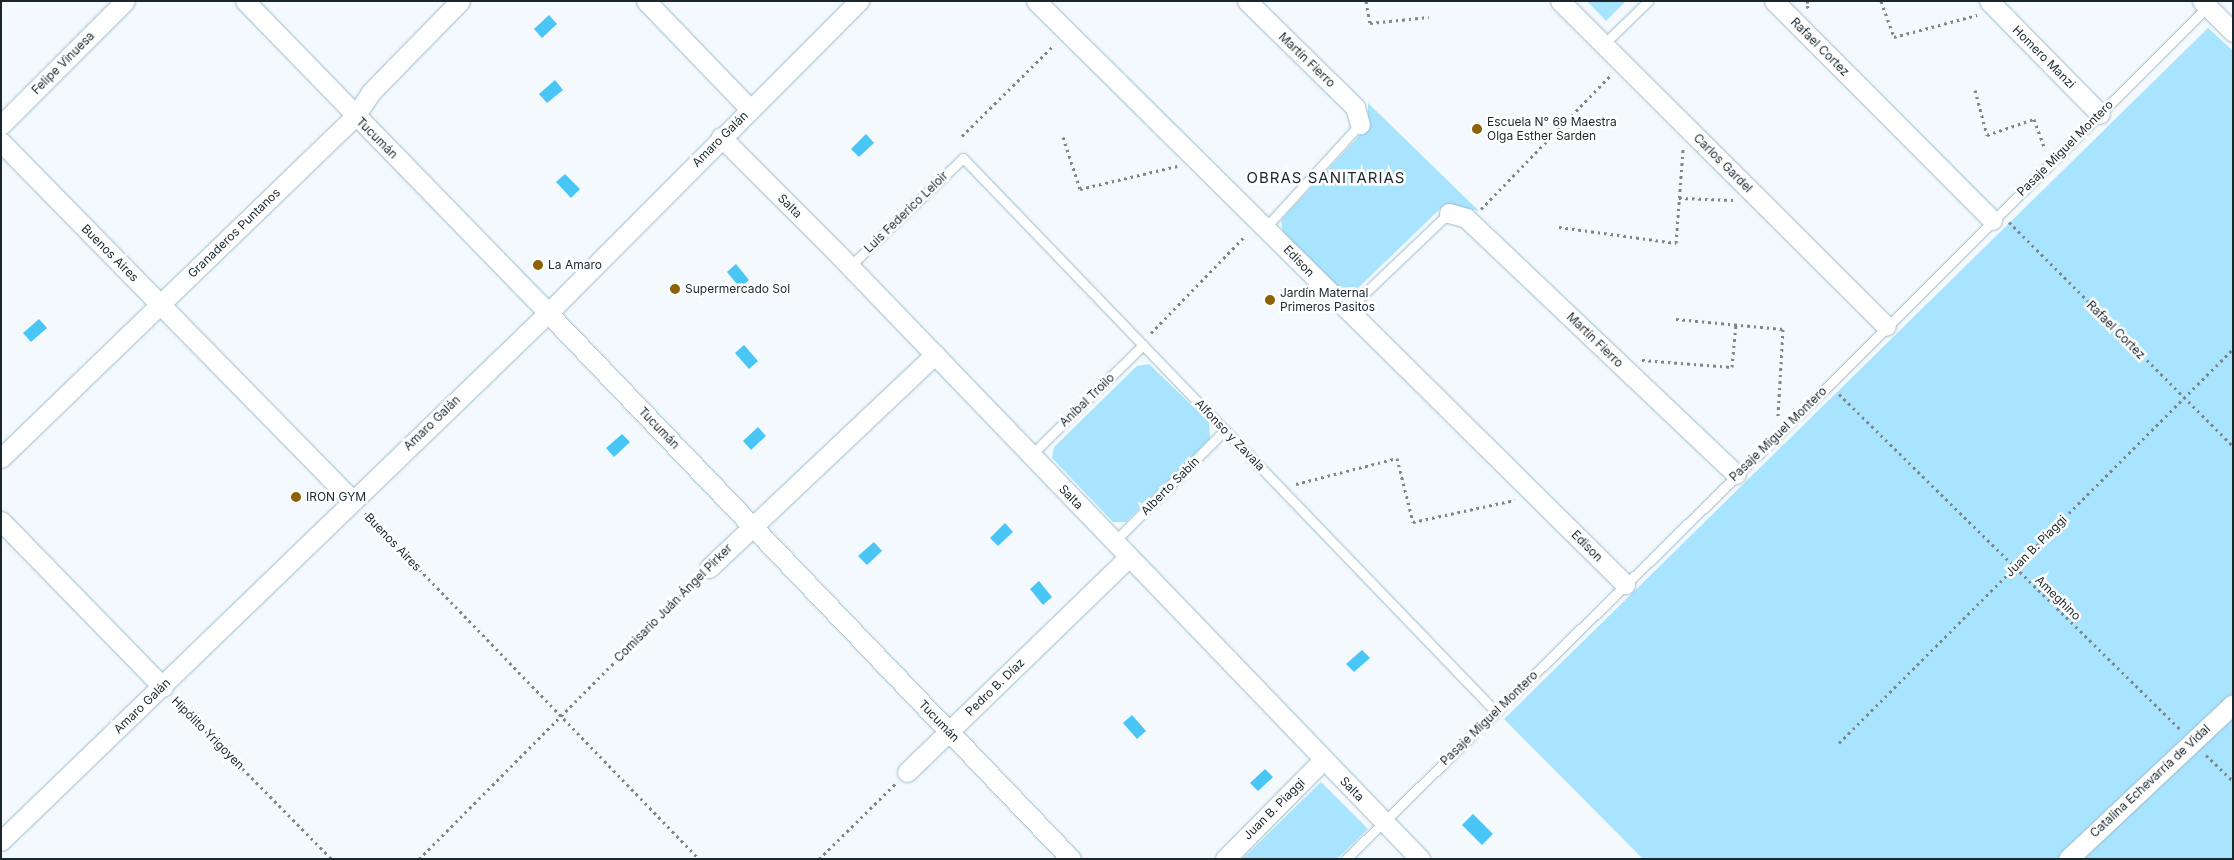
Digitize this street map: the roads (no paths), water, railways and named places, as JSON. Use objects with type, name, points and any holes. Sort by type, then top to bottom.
[{"type":"street","name":"Felipe Vinuesa","points":[[1,125],[124,1]]},
{"type":"street","name":"Tucumán","points":[[245,1],[548,313],[1071,859]]},
{"type":"street","name":"Granaderos Puntanos","points":[[1,458],[355,116],[371,92],[460,1]]},
{"type":"street","points":[[646,1],[750,109]]},
{"type":"street","name":"Amaro Galán","points":[[1,841],[163,687],[352,500],[548,313],[720,137],[859,1]]},
{"type":"street","name":"Edison","points":[[1036,1],[1625,584]]},
{"type":"street","name":"Martín Fierro","points":[[1247,1],[1355,107],[1360,124]]},
{"type":"street","name":"Carlos Gardel","points":[[1560,1],[1886,326]]},
{"type":"street","name":"Rafael Cortez","points":[[1774,1],[1996,217]]},
{"type":"street","points":[[2204,4],[2233,32]]},
{"type":"street","name":"Homero Manzi","points":[[1983,8],[2100,114]]},
{"type":"street","name":"Salta","points":[[720,137],[850,266],[1420,859]]},
{"type":"street","name":"Buenos Aires","points":[[1,142],[352,500]]},
{"type":"street","name":"Martín Fierro","points":[[1450,213],[1466,218],[1736,474]]},
{"type":"street","name":"Comisario Juán Ángel Pirker","points":[[708,568],[934,354]]},
{"type":"street","name":"Hipólito Yrigoyen","points":[[1,522],[163,687]]},
{"type":"street","name":"Pedro B. Díaz","points":[[907,772],[1129,557]]},
{"type":"street","name":"Catalina Echevarría de Vidal","points":[[2068,859],[2233,704]]},
{"type":"street","name":"Juan B. Piaggi","points":[[1225,859],[1324,760]]},
{"type":"lane","points":[[1604,44],[1648,1]]},
{"type":"lane","name":"Pasaje Miguel Montero","points":[[1346,859],[1829,384],[2100,114],[2204,4]]},
{"type":"lane","points":[[1266,227],[1360,124]]},
{"type":"lane","name":"Luis Federico Leloir","points":[[850,266],[963,158]]},
{"type":"lane","name":"Alfonso y Zavala","points":[[963,158],[1496,712]]},
{"type":"lane","points":[[1347,310],[1450,213]]},
{"type":"lane","name":"Aníbal Troilo","points":[[1031,454],[1143,345]]},
{"type":"lane","name":"Alberto Sabín","points":[[1114,542],[1225,430]]},
{"type":"water","points":[[549,15],[557,24],[542,38],[534,29]]},
{"type":"water","points":[[555,80],[563,90],[547,103],[539,94]]},
{"type":"water","points":[[866,134],[874,143],[859,157],[851,149]]},
{"type":"water","points":[[565,174],[580,189],[571,198],[556,182]]},
{"type":"water","points":[[736,264],[749,280],[740,288],[727,272]]},
{"type":"water","points":[[39,319],[47,328],[31,342],[23,333]]},
{"type":"water","points":[[744,345],[758,361],[749,369],[735,353]]},
{"type":"water","points":[[758,427],[766,436],[751,450],[743,441]]},
{"type":"water","points":[[622,434],[630,442],[614,457],[606,448]]},
{"type":"water","points":[[1005,523],[1013,532],[998,546],[990,538]]},
{"type":"water","points":[[874,542],[882,551],[867,565],[858,556]]},
{"type":"water","points":[[1039,581],[1052,597],[1043,605],[1030,589]]},
{"type":"water","points":[[1362,650],[1370,658],[1354,672],[1346,664]]},
{"type":"water","points":[[1132,715],[1146,731],[1137,739],[1123,723]]},
{"type":"water","points":[[1265,769],[1273,777],[1258,791],[1250,783]]},
{"type":"water","points":[[1473,814],[1493,834],[1482,845],[1462,825]]},
{"type":"place","name":"Escuela N° 69 Maestra Olga Esther Sarden","points":[[1477,129]]},
{"type":"place","name":"La Amaro","points":[[538,265]]},
{"type":"place","name":"Supermercado Sol","points":[[675,289]]},
{"type":"place","name":"Jardín Maternal Primeros Pasitos","points":[[1270,300]]},
{"type":"place","name":"IRON GYM","points":[[296,497]]},
{"type":"district","name":"OBRAS SANITARIAS","points":[[1326,178]]}]
